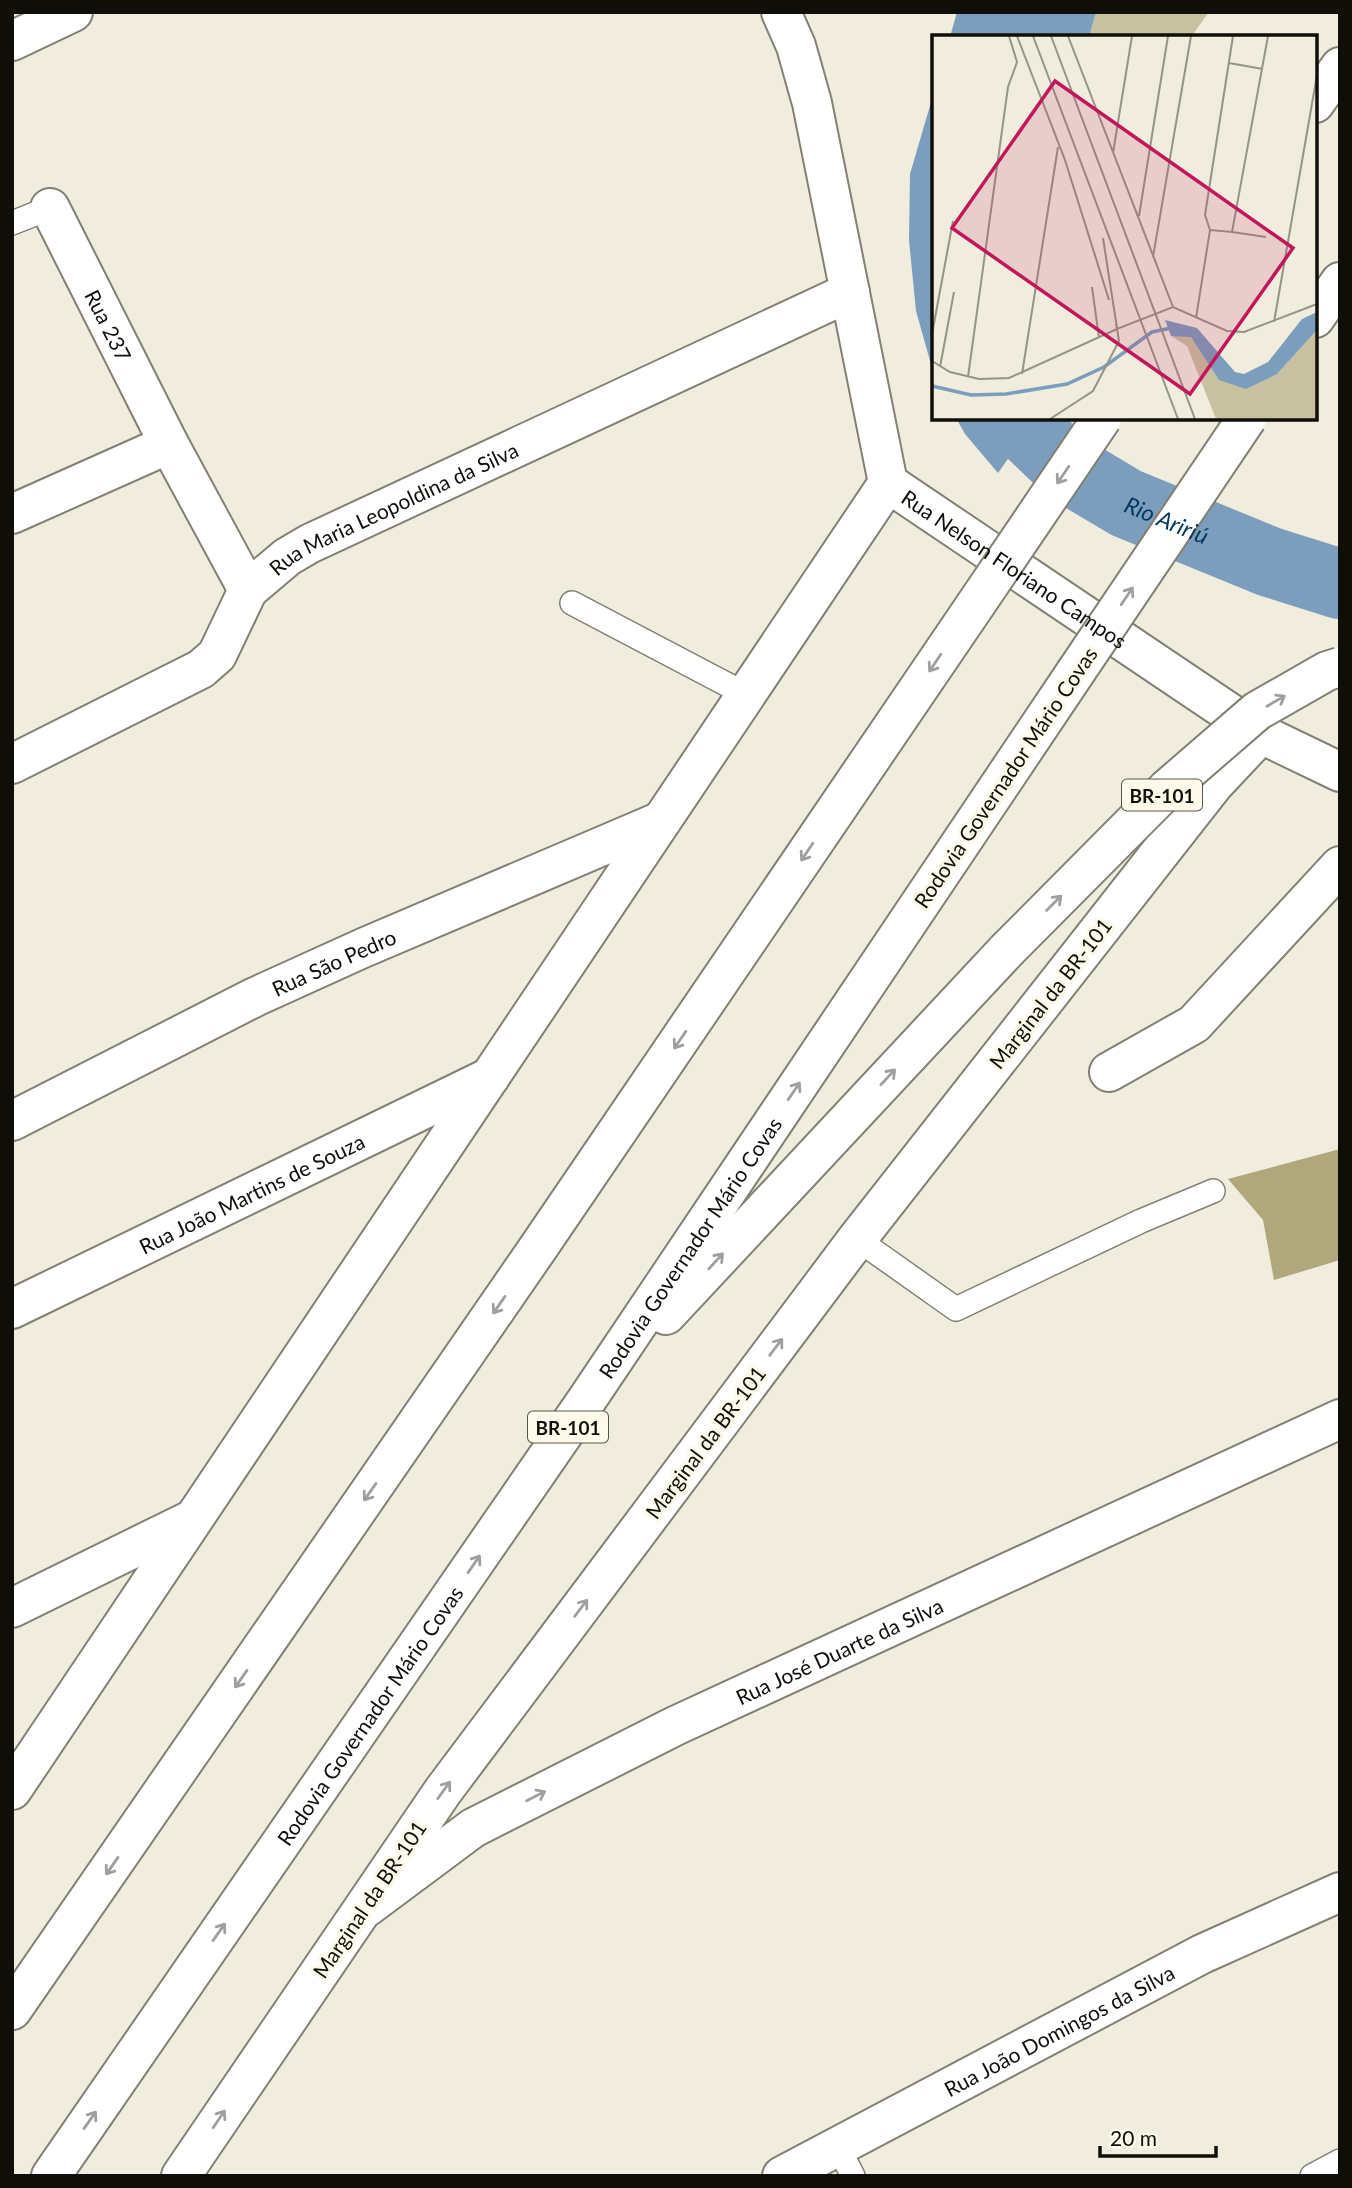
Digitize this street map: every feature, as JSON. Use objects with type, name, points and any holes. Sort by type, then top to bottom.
[{"type":"main road","points":[[12,41],[72,12]]},
{"type":"main road","name":"Rua Nelson Floriano Campos","points":[[781,12],[796,46],[812,103],[888,484],[1261,734],[1340,772]]},
{"type":"main road","points":[[1317,100],[1340,67]]},
{"type":"main road","name":"Rua 237","points":[[50,208],[169,444]]},
{"type":"main road","points":[[1317,315],[1340,282]]},
{"type":"main road","name":"Rua Maria Leopoldina da Silva","points":[[169,444],[248,590],[287,557],[309,544],[850,292]]},
{"type":"main road","points":[[12,2010],[538,1248],[1100,420]]},
{"type":"main road","name":"Rodovia Governador Mário Covas","points":[[51,2176],[586,1401],[1246,420]]},
{"type":"main road","points":[[12,514],[169,444]]},
{"type":"main road","points":[[12,1790],[888,484]]},
{"type":"main road","points":[[12,764],[201,669],[217,655],[248,590]]},
{"type":"main road","name":"BR-101","points":[[586,1401],[1006,951],[1168,788],[1257,711],[1327,671],[1340,667]]},
{"type":"main road","name":"Marginal da BR-101","points":[[181,2176],[443,1791],[857,1240],[1214,784],[1261,734]]},
{"type":"main road","name":"Rua São Pedro","points":[[12,1121],[279,986],[661,821]]},
{"type":"main road","points":[[1109,1072],[1194,1024],[1340,866]]},
{"type":"main road","name":"Rua João Martins de Souza","points":[[12,1309],[490,1077]]},
{"type":"main road","name":"Rua José Duarte da Silva","points":[[357,1915],[473,1828],[675,1726],[1340,1419]]},
{"type":"main road","points":[[12,1608],[193,1519]]},
{"type":"main road","name":"Rua João Domingos da Silva","points":[[782,2176],[845,2162],[1202,1954],[1340,1892]]},
{"type":"lane","points":[[12,223],[50,208]]},
{"type":"lane","points":[[572,603],[747,695]]},
{"type":"lane","points":[[857,1240],[956,1309],[1142,1221],[1213,1191]]},
{"type":"lane","points":[[1312,2176],[1340,2161]]},
{"type":"shaded area","points":[[1096,12],[1209,12],[1192,35],[1090,35]]},
{"type":"shaded area","points":[[1340,1149],[1340,1260],[1274,1280],[1263,1220],[1228,1179]]},
{"type":"water","points":[[957,12],[1096,12],[1090,35],[951,35]]},
{"type":"water","points":[[932,99],[932,368],[916,311],[909,240],[910,174]]},
{"type":"water","points":[[957,420],[1036,420],[998,473],[965,434]]},
{"type":"waterway","name":"Rio Aririú","points":[[1018,420],[1069,469],[1126,503],[1270,562],[1340,584]]}]
